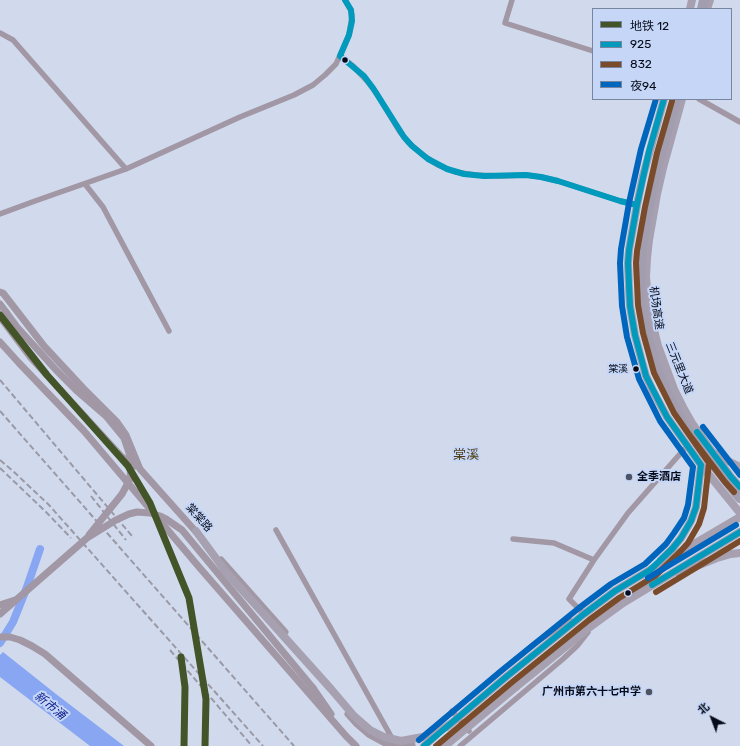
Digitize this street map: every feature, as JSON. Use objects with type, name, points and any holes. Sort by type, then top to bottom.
[{"type":"highway","name":"机场高速","points":[[676,100],[657,168],[646,219],[640,276],[644,320],[655,363],[675,409],[703,452],[740,498]]},
{"type":"main road","points":[[664,100],[649,151],[631,236],[628,263],[629,289],[630,306],[635,335],[642,362],[653,391],[667,417],[701,465],[740,513]]},
{"type":"main road","name":"三元里大道","points":[[682,100],[663,168],[653,218],[646,276],[649,310],[653,332],[665,366],[684,409],[704,442],[740,487]]},
{"type":"main road","points":[[689,449],[699,452],[703,449],[704,442]]},
{"type":"main road","points":[[710,449],[724,459],[740,467]]},
{"type":"main road","points":[[650,570],[672,549],[692,521],[696,507],[701,465]]},
{"type":"main road","points":[[424,746],[506,677],[615,591],[740,517]]},
{"type":"main road","points":[[196,532],[226,572],[354,716],[370,730],[384,737],[401,741],[428,736],[438,732],[450,724]]},
{"type":"main road","points":[[445,746],[594,624],[623,603],[740,532]]},
{"type":"main road","points":[[658,581],[717,558],[740,553]]},
{"type":"street","points":[[0,214],[126,169],[313,85],[326,75],[336,64],[349,35],[352,21],[351,10],[345,0]]},
{"type":"street","points":[[512,0],[504,23],[592,51]]},
{"type":"street","points":[[0,33],[13,40],[126,169]]},
{"type":"street","points":[[340,56],[358,71],[368,82],[408,142],[438,165],[455,172],[475,175],[526,175],[541,177],[637,205]]},
{"type":"street","points":[[701,100],[740,122]]},
{"type":"street","points":[[85,184],[103,207],[168,331]]},
{"type":"street","name":"棠棠路","points":[[0,292],[44,346],[117,422],[126,435],[140,469],[326,678],[345,711],[370,735],[386,744],[396,746]]},
{"type":"street","points":[[0,304],[17,327],[56,370],[106,416],[124,438],[132,459],[130,479],[122,494],[102,517],[87,538]]},
{"type":"street","points":[[0,317],[31,358],[122,457],[140,469]]},
{"type":"street","points":[[0,342],[84,431],[157,518],[356,746]]},
{"type":"street","points":[[401,746],[411,745],[534,644],[556,629],[584,614],[569,599],[594,560],[628,513],[689,449]]},
{"type":"street","points":[[157,518],[166,521],[170,519],[174,513],[172,506]]},
{"type":"street","points":[[0,614],[87,538],[116,520],[138,512],[160,516],[182,530],[194,543],[313,688],[346,736]]},
{"type":"street","points":[[276,530],[396,746]]},
{"type":"street","points":[[513,539],[554,544],[594,560]]},
{"type":"street","points":[[0,605],[15,600]]},
{"type":"street","points":[[460,746],[563,659],[577,646],[594,624]]},
{"type":"street","points":[[0,637],[10,637],[20,640],[45,654],[151,746]]},
{"type":"street","points":[[452,711],[473,735]]},
{"type":"water","name":"新市涌","points":[[3,652],[124,746],[90,746],[0,677],[0,655]]},
{"type":"waterway","points":[[0,643],[13,622],[40,549]]},
{"type":"railway","points":[[0,380],[132,536]]},
{"type":"railway","points":[[0,411],[294,746]]},
{"type":"railway","points":[[0,460],[49,505],[263,746]]},
{"type":"railway","points":[[0,468],[71,538]]},
{"type":"railway","points":[[91,496],[126,540]]},
{"type":"railway","points":[[170,650],[252,746]]},
{"type":"metro line","name":"12","points":[[0,315],[47,375],[128,466],[150,503],[189,598],[206,699],[205,746]]},
{"type":"metro line","name":"12","points":[[181,657],[185,687],[184,746]]},
{"type":"transit line","name":"925","points":[[345,0],[351,10],[352,21],[349,35],[340,56],[364,76],[404,137],[412,146],[428,159],[447,169],[464,174],[484,176],[526,175],[541,177],[637,205]]},
{"type":"transit line","name":"夜94","points":[[419,740],[579,608],[611,584],[645,564],[666,544],[684,518],[688,505],[693,467],[660,421],[639,379],[627,337],[622,306],[620,263],[621,249],[641,149],[656,100]]},
{"type":"transit line","name":"925","points":[[424,746],[584,614],[615,591],[650,570],[672,549],[681,538],[691,521],[696,507],[701,465],[667,417],[646,376],[635,335],[630,306],[628,263],[629,250],[649,151],[664,100]]},
{"type":"transit line","name":"832","points":[[436,746],[589,620],[619,598],[655,576],[688,543],[699,524],[704,508],[709,463],[674,413],[654,373],[643,333],[638,305],[636,263],[637,251],[657,153],[672,101]]},
{"type":"transit line","name":"夜94","points":[[703,427],[740,475]]},
{"type":"transit line","name":"925","points":[[697,432],[740,487]]},
{"type":"transit line","name":"832","points":[[691,437],[734,492]]},
{"type":"transit line","name":"夜94","points":[[648,578],[736,525]]},
{"type":"transit line","name":"925","points":[[652,585],[740,532]]},
{"type":"transit line","name":"832","points":[[656,592],[740,541]]},
{"type":"place","name":"棠溪","points":[[636,369]]},
{"type":"place","name":"全季酒店","points":[[629,477]]},
{"type":"place","name":"广州市第六十七中学","points":[[649,692]]},
{"type":"district","name":"棠溪","points":[[466,455]]}]
